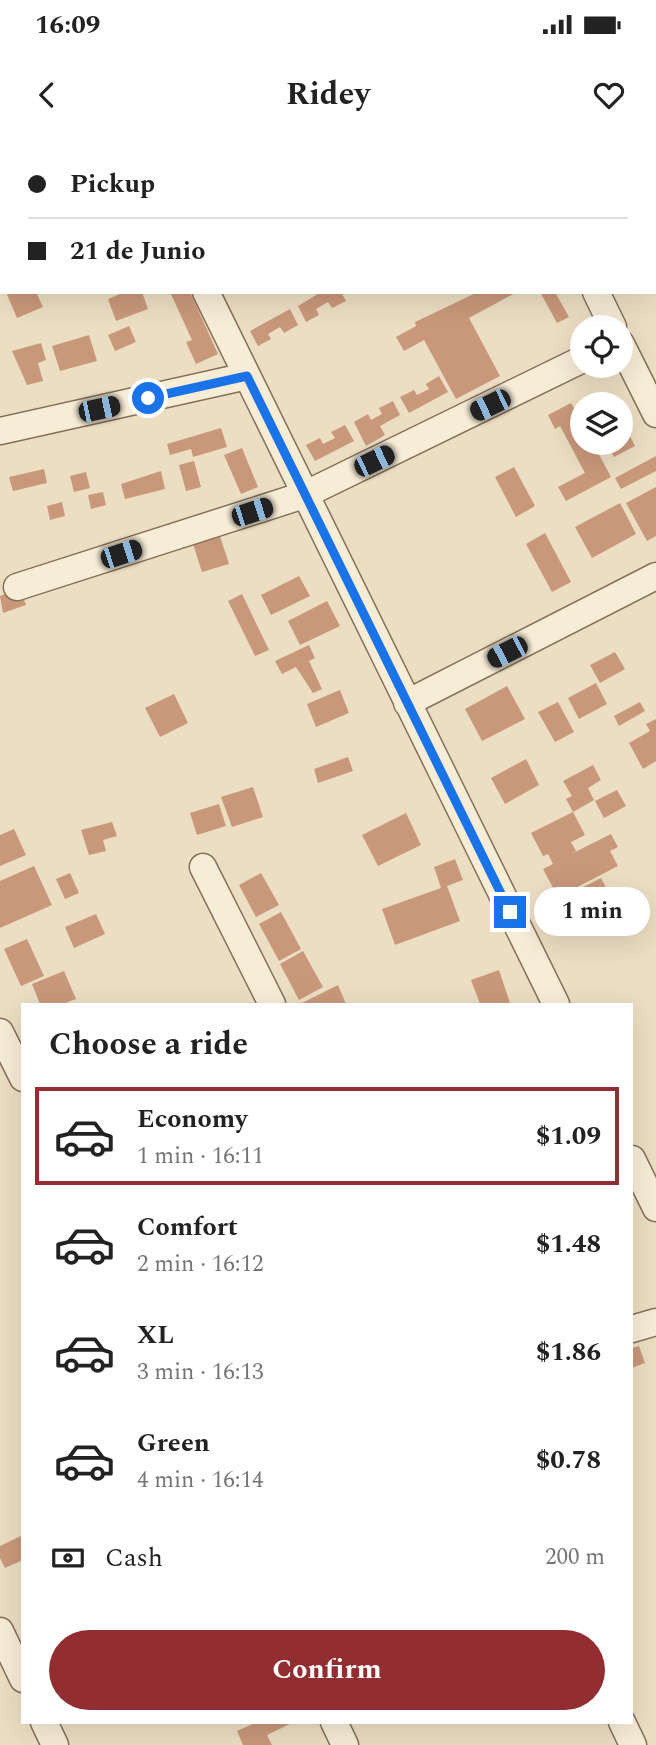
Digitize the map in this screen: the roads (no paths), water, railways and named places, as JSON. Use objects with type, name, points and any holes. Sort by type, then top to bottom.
[{"type":"street","points":[[213,294],[247,376],[304,495],[556,1003]]},
{"type":"street","points":[[597,294],[607,315]]},
{"type":"street","points":[[17,587],[304,495],[570,365]]},
{"type":"street","points":[[633,368],[656,414]]},
{"type":"street","points":[[0,431],[247,376]]},
{"type":"street","points":[[407,702],[656,576]]},
{"type":"street","points":[[203,867],[271,1003]]},
{"type":"street","points":[[0,1032],[21,1074]]},
{"type":"street","points":[[633,1161],[656,1208]]},
{"type":"street","points":[[633,1329],[656,1322]]},
{"type":"street","points":[[0,1631],[21,1675]]},
{"type":"street","points":[[45,1724],[55,1745]]},
{"type":"street","points":[[335,1724],[345,1745]]},
{"type":"street","points":[[623,1724],[633,1745]]}]
